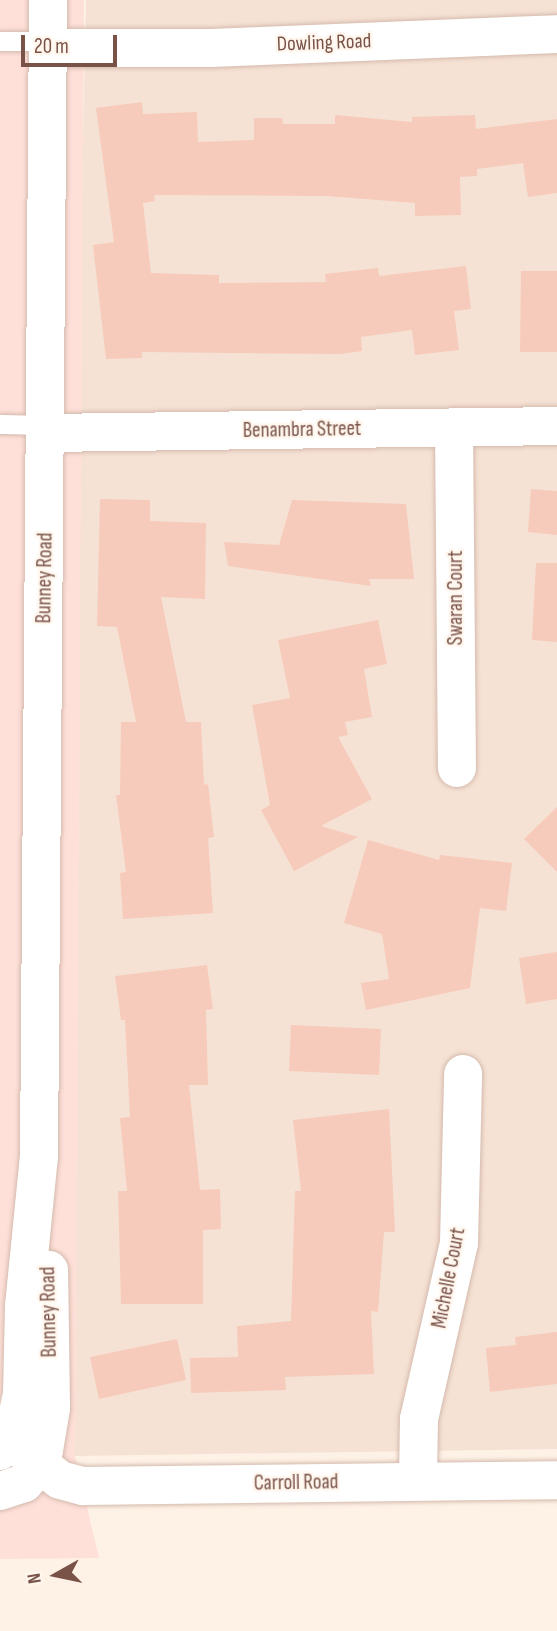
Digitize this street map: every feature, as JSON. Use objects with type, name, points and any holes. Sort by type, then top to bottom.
[{"type":"street","name":"Bunney Road","points":[[6,1446],[22,1394],[24,1307],[39,1157],[48,0]]},
{"type":"street","name":"Dowling Road","points":[[49,45],[211,48],[557,34]]},
{"type":"street","name":"Benambra Street","points":[[46,429],[557,426]]},
{"type":"street","name":"Swaran Court","points":[[454,427],[457,768]]},
{"type":"street","name":"Michelle Court","points":[[418,1481],[419,1419],[459,1243],[463,1074]]},
{"type":"street","name":"Bunney Road","points":[[39,1157],[49,1268],[51,1408],[40,1466]]},
{"type":"street","name":"Carroll Road","points":[[6,1446],[60,1480],[83,1486],[557,1480]]},
{"type":"street","points":[[0,1491],[24,1483],[40,1466]]},
{"type":"lane","points":[[0,41],[49,45]]},
{"type":"lane","points":[[0,424],[46,429]]},
{"type":"shaded area","points":[[0,0],[84,0],[75,1456],[99,1558],[0,1559]]},
{"type":"shaded area","points":[[86,0],[557,0],[557,1449],[75,1456],[79,327]]},
{"type":"building","points":[[142,102],[143,114],[197,112],[198,142],[254,140],[254,118],[282,118],[283,124],[335,124],[335,115],[412,122],[412,117],[475,115],[476,129],[557,119],[557,193],[528,197],[523,163],[477,169],[477,176],[460,177],[461,215],[415,216],[415,203],[327,196],[154,195],[155,201],[143,203],[151,273],[219,275],[219,283],[326,282],[325,274],[378,268],[379,276],[466,266],[471,309],[454,311],[459,350],[415,355],[412,330],[361,337],[362,351],[340,354],[142,352],[142,358],[106,359],[93,245],[114,242],[96,108]]},
{"type":"building","points":[[521,271],[557,271],[557,352],[520,352]]},
{"type":"building","points":[[531,489],[557,491],[557,535],[528,532]]},
{"type":"building","points":[[100,499],[150,500],[150,521],[206,523],[205,599],[161,597],[186,722],[201,722],[204,785],[208,784],[214,837],[208,838],[213,913],[123,919],[120,873],[126,872],[116,795],[120,795],[121,722],[136,722],[117,627],[97,626]]},
{"type":"building","points":[[292,500],[406,504],[414,579],[369,579],[371,586],[228,566],[224,542],[279,545]]},
{"type":"building","points":[[536,563],[557,563],[557,642],[532,640]]},
{"type":"building","points":[[378,620],[387,664],[364,669],[372,717],[345,722],[348,735],[338,737],[372,799],[321,826],[358,837],[294,871],[261,810],[270,805],[252,705],[290,698],[278,640]]},
{"type":"building","points":[[557,807],[557,872],[524,839]]},
{"type":"building","points":[[368,840],[439,860],[440,855],[512,863],[506,911],[480,908],[470,988],[366,1010],[361,983],[389,979],[382,934],[344,923]]},
{"type":"building","points":[[557,952],[557,999],[526,1004],[519,958]]},
{"type":"building","points":[[207,965],[213,1009],[206,1010],[208,1085],[189,1085],[200,1190],[220,1189],[221,1229],[203,1230],[203,1304],[121,1304],[118,1191],[127,1191],[120,1118],[130,1117],[125,1020],[121,1020],[115,976]]},
{"type":"building","points":[[291,1025],[381,1029],[379,1075],[289,1071]]},
{"type":"building","points":[[389,1109],[395,1232],[384,1232],[378,1312],[371,1311],[374,1374],[285,1377],[286,1390],[191,1393],[190,1358],[238,1357],[237,1326],[291,1321],[295,1191],[301,1191],[293,1120]]},
{"type":"building","points":[[557,1332],[557,1384],[490,1392],[486,1348],[516,1345],[515,1337]]},
{"type":"building","points":[[177,1339],[186,1380],[99,1399],[90,1357]]}]
